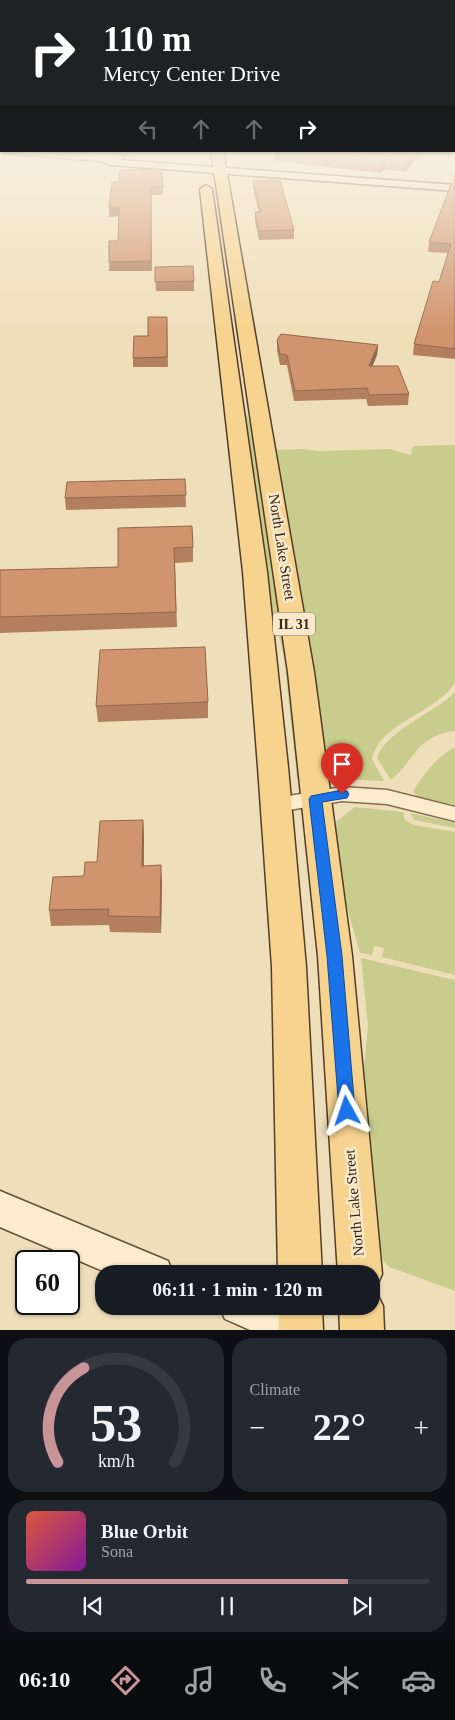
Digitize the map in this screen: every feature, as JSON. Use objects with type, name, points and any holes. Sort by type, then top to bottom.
[{"type":"main road","name":"North Lake Street","points":[[216,207],[255,572],[290,977],[300,1265]]},
{"type":"main road","name":"North Lake Street","points":[[219,207],[291,601],[301,672],[335,956],[359,1265]]},
{"type":"main road","points":[[0,1209],[133,1265]]},
{"type":"main road","points":[[261,1315],[299,1330],[300,1315]]},
{"type":"main road","points":[[361,1315],[362,1330]]},
{"type":"street","points":[[276,805],[342,794],[386,797],[455,814]]},
{"type":"green space","points":[[238,382],[241,382],[244,407],[259,449],[302,777],[297,778],[284,657],[268,591]]},
{"type":"green space","points":[[455,445],[455,683],[435,702],[385,736],[377,747],[372,759],[384,781],[338,779],[325,770],[275,450],[389,449],[411,455],[413,446]]},
{"type":"green space","points":[[455,692],[455,731],[442,734],[424,743],[391,780],[377,758],[382,749],[400,731]]},
{"type":"green space","points":[[455,747],[455,805],[418,799],[413,791],[422,778],[437,760]]},
{"type":"green space","points":[[355,807],[403,812],[405,820],[414,825],[455,832],[455,975],[382,957],[384,948],[374,946],[372,955],[360,953],[344,897],[333,824]]},
{"type":"green space","points":[[410,813],[455,823],[455,828],[414,820]]},
{"type":"green space","points":[[361,958],[455,980],[455,1291],[389,1267],[383,1260],[376,1225],[362,1087],[368,1026]]},
{"type":"building","points":[[151,207],[151,261],[109,262],[109,241],[118,241],[119,208],[109,208]]},
{"type":"building","points":[[260,207],[288,207],[294,230],[259,231],[255,212],[261,212]]},
{"type":"building","points":[[442,207],[455,207],[455,349],[414,344],[433,281],[439,282],[451,244],[429,242]]},
{"type":"building","points":[[193,266],[194,281],[155,282],[155,267]]},
{"type":"building","points":[[148,317],[167,317],[167,357],[133,358],[134,336],[148,336]]},
{"type":"building","points":[[281,334],[378,345],[369,366],[398,366],[409,394],[369,395],[367,388],[295,391],[287,355],[280,354],[277,340]]},
{"type":"building","points":[[185,479],[186,495],[65,498],[67,482]]},
{"type":"building","points":[[192,526],[193,547],[174,548],[176,612],[0,617],[0,570],[118,567],[118,528]]},
{"type":"building","points":[[205,647],[208,702],[96,706],[100,650]]},
{"type":"building","points":[[143,820],[142,866],[161,865],[160,917],[108,916],[109,909],[49,910],[53,877],[84,876],[85,862],[97,862],[100,821]]},
{"type":"route","points":[[342,794],[316,799],[335,956],[347,1111]]}]
